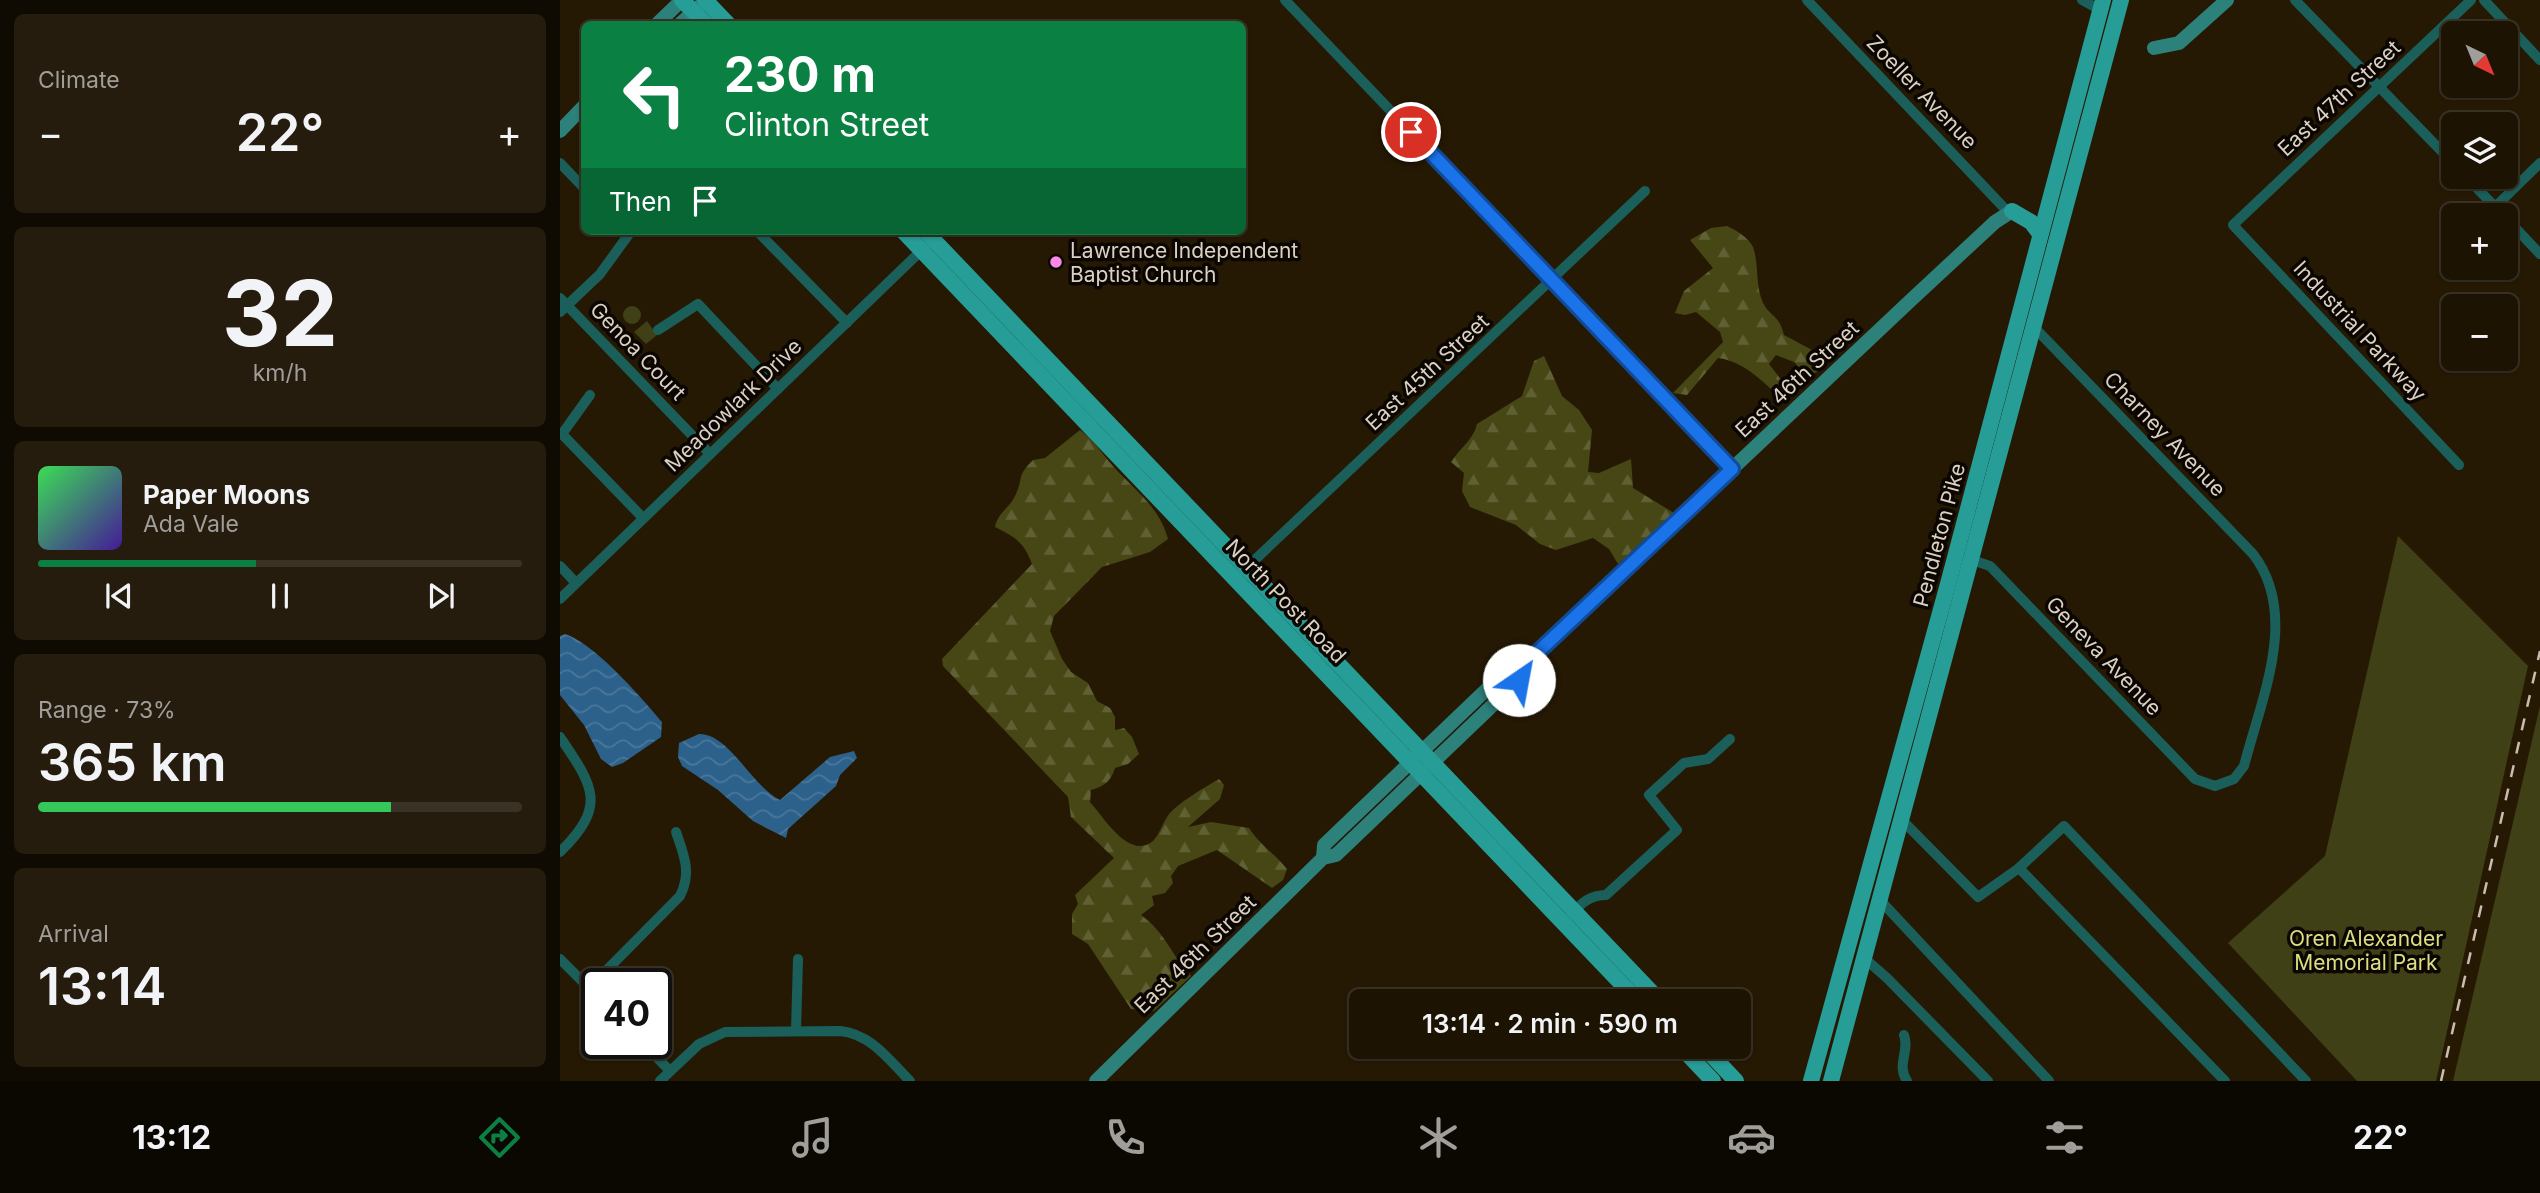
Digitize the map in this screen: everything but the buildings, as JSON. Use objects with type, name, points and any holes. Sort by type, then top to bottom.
[{"type":"main road","name":"Pendleton Pike","points":[[1831,1081],[2121,0]]},
{"type":"main road","points":[[696,2],[705,21]]},
{"type":"main road","points":[[696,2],[724,21]]},
{"type":"main road","name":"Pendleton Pike","points":[[1811,1081],[1955,556],[2101,5]]},
{"type":"main road","points":[[2010,211],[2047,202]]},
{"type":"main road","points":[[2010,211],[2031,222],[2040,234]]},
{"type":"main road","name":"North Post Road","points":[[907,235],[1241,573]]},
{"type":"main road","name":"North Post Road","points":[[929,235],[1241,573],[1569,917],[1647,989]]},
{"type":"main road","name":"North Post Road","points":[[1569,917],[1628,989]]},
{"type":"main road","points":[[1692,1059],[1713,1081]]},
{"type":"main road","points":[[1715,1059],[1736,1081]]},
{"type":"street","points":[[1285,0],[1732,469]]},
{"type":"street","name":"Zoeller Avenue","points":[[1807,0],[2010,211]]},
{"type":"street","points":[[2082,0],[2101,5]]},
{"type":"street","points":[[2154,48],[2179,43],[2227,0]]},
{"type":"street","points":[[2295,0],[2441,151]]},
{"type":"street","name":"East 47th Street","points":[[2233,225],[2471,0]]},
{"type":"street","points":[[2484,0],[2540,60]]},
{"type":"street","points":[[661,21],[696,2]]},
{"type":"street","points":[[682,21],[696,2]]},
{"type":"street","points":[[560,131],[581,109]]},
{"type":"street","points":[[560,163],[581,185]]},
{"type":"street","points":[[2499,203],[2540,163]]},
{"type":"street","points":[[2478,189],[2491,203]]},
{"type":"street","name":"East 45th Street","points":[[1241,573],[1645,191]]},
{"type":"street","name":"East 46th Street","points":[[1096,1081],[1323,858],[1324,845],[1519,680],[1521,668],[2010,211]]},
{"type":"street","name":"Industrial Parkway","points":[[2233,225],[2459,464]]},
{"type":"street","points":[[2518,231],[2540,254]]},
{"type":"street","points":[[562,305],[600,274],[628,235]]},
{"type":"street","points":[[761,235],[846,323]]},
{"type":"street","name":"Meadowlark Drive","points":[[560,598],[921,251],[929,235]]},
{"type":"street","points":[[658,330],[698,304],[778,389]]},
{"type":"street","name":"Genoa Court","points":[[562,305],[710,454]]},
{"type":"street","name":"Charney Avenue","points":[[2033,326],[2250,552],[2265,572],[2276,605],[2275,642],[2244,766],[2236,777],[2222,785]]},
{"type":"street","points":[[590,395],[562,434],[643,519]]},
{"type":"street","name":"Geneva Avenue","points":[[1955,556],[1990,566],[2195,779],[2206,784],[2222,785]]},
{"type":"street","points":[[560,566],[576,583]]},
{"type":"street","points":[[560,737],[586,776],[593,800],[583,828],[560,852]]},
{"type":"street","points":[[1569,917],[1595,895],[1606,895],[1677,830],[1649,795],[1684,763],[1708,759],[1730,739]]},
{"type":"street","points":[[1901,819],[1978,897],[2019,868],[2064,826],[2306,1081]]},
{"type":"street","points":[[615,968],[680,896],[686,882],[687,866],[676,832]]},
{"type":"street","points":[[2019,868],[2225,1081]]},
{"type":"street","points":[[1879,899],[2049,1081]]},
{"type":"street","points":[[1863,957],[1880,970],[1988,1081]]},
{"type":"street","points":[[560,959],[581,980]]},
{"type":"street","points":[[796,1030],[798,959]]},
{"type":"street","points":[[660,1081],[699,1044],[725,1032],[796,1030],[840,1031],[860,1035],[873,1044],[910,1081]]},
{"type":"street","points":[[1904,1035],[1906,1046],[1901,1065],[1907,1081]]},
{"type":"street","points":[[658,1059],[670,1071]]},
{"type":"green space","points":[[1727,226],[1745,237],[1753,247],[1763,303],[1780,323],[1784,335],[1812,350],[1822,360],[1822,370],[1807,376],[1794,362],[1776,355],[1769,364],[1792,394],[1785,402],[1746,369],[1718,358],[1687,395],[1673,393],[1723,342],[1720,332],[1696,312],[1685,315],[1675,313],[1684,291],[1713,268],[1690,240],[1711,228]]},
{"type":"green space","points":[[632,306],[638,309],[641,315],[638,321],[632,324],[626,321],[623,315],[626,309]]},
{"type":"green space","points":[[647,321],[657,335],[646,344],[634,332]]},
{"type":"green space","points":[[1544,356],[1562,396],[1579,410],[1592,430],[1588,472],[1599,473],[1631,459],[1633,488],[1674,513],[1618,564],[1609,549],[1593,538],[1556,550],[1540,544],[1516,525],[1470,507],[1462,491],[1464,473],[1451,462],[1470,439],[1477,424],[1522,396],[1534,361]]},
{"type":"green space","points":[[1080,430],[1152,508],[1168,539],[1150,552],[1102,567],[1054,616],[1050,631],[1062,659],[1071,672],[1088,683],[1097,701],[1110,708],[1115,717],[1115,730],[1124,728],[1132,737],[1139,754],[1128,764],[1115,768],[1104,785],[1091,790],[1090,802],[1117,834],[1135,845],[1144,846],[1153,841],[1174,809],[1219,779],[1224,785],[1220,799],[1188,827],[1211,822],[1249,828],[1287,869],[1283,880],[1272,888],[1217,850],[1178,866],[1171,876],[1173,883],[1165,893],[1152,896],[1154,905],[1141,915],[1157,929],[1191,976],[1154,1011],[1131,1009],[1088,944],[1072,934],[1072,914],[1078,904],[1075,895],[1114,858],[1071,817],[1068,797],[943,666],[942,659],[1032,564],[1026,550],[1018,541],[995,527],[1014,499],[1022,473],[1033,460],[1045,458]]},
{"type":"green space","name":"Oren Alexander Memorial Park","points":[[2398,536],[2528,666],[2436,1081],[2357,1081],[2228,943],[2325,856]]},
{"type":"green space","points":[[2540,706],[2540,1081],[2453,1081]]},
{"type":"water","points":[[565,634],[577,639],[603,659],[662,722],[661,737],[623,763],[612,767],[601,759],[584,725],[560,695],[560,636]]},
{"type":"water","points":[[699,734],[721,742],[770,794],[780,800],[830,757],[854,751],[857,758],[840,775],[836,786],[788,829],[786,838],[753,821],[718,790],[682,766],[678,757],[679,743]]},
{"type":"railway","points":[[2441,1081],[2540,651]]},
{"type":"place","name":"Lawrence Independent Baptist Church","points":[[1056,262]]},
{"type":"route","points":[[1411,132],[1732,469],[1521,668],[1519,680]]}]
